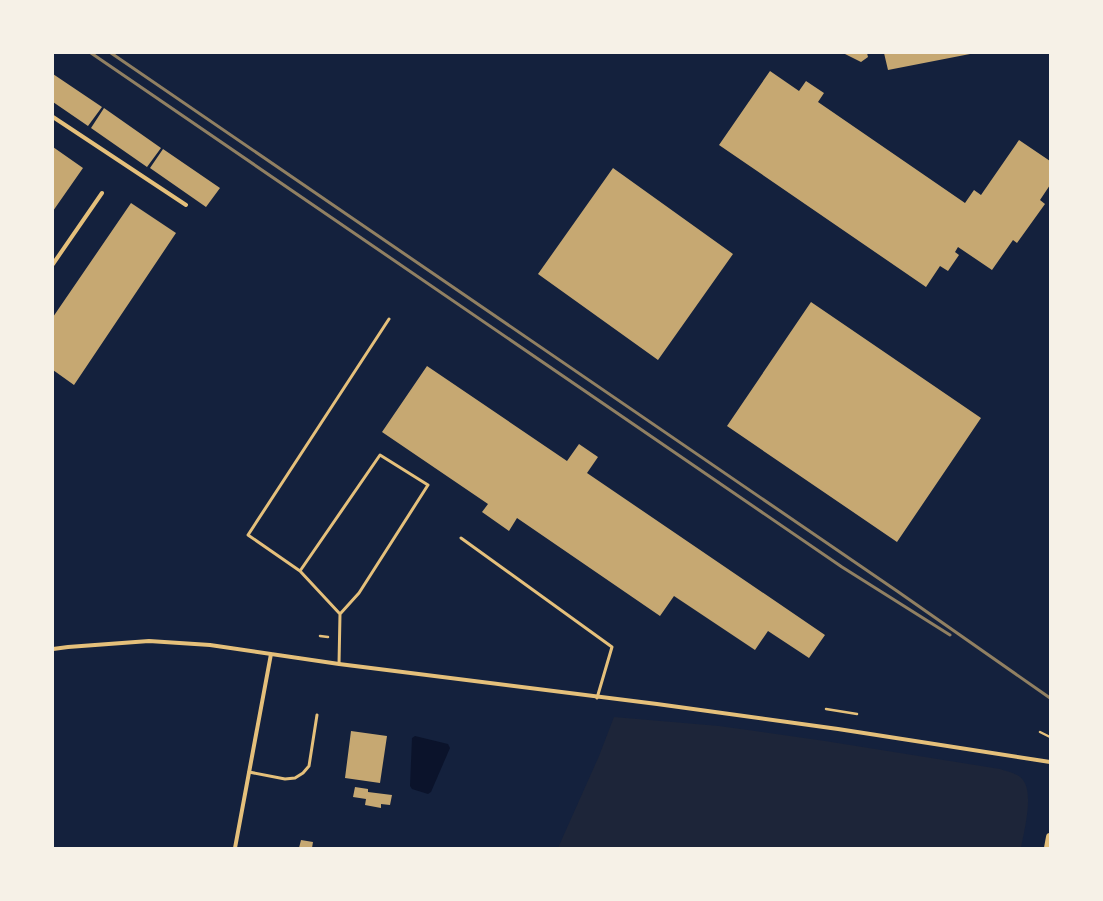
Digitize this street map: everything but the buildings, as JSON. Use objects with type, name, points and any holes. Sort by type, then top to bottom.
[{"type":"main road","points":[[1048,848],[1050,837]]},
{"type":"street","points":[[53,117],[186,205]]},
{"type":"street","points":[[53,264],[102,193]]},
{"type":"street","points":[[53,649],[149,641],[210,645],[340,664],[598,698],[657,704],[838,729],[1050,762]]},
{"type":"street","points":[[235,848],[271,654]]},
{"type":"lane","points":[[340,614],[300,571],[248,535],[389,319]]},
{"type":"lane","points":[[300,571],[380,455],[428,485],[359,593],[340,614],[340,664]]},
{"type":"lane","points":[[461,538],[612,647],[598,698]]},
{"type":"lane","points":[[249,772],[285,779],[295,778],[304,773],[309,766],[317,715]]},
{"type":"path","points":[[826,709],[857,714]]},
{"type":"path","points":[[1040,732],[1050,737]]},
{"type":"shaded area","points":[[614,717],[719,726],[825,741],[1000,769],[1016,774],[1023,780],[1028,794],[1026,823],[1021,848],[558,848],[599,756]]},
{"type":"shaded area","points":[[415,736],[448,744],[450,748],[431,792],[428,794],[412,789],[410,786],[412,738]]},
{"type":"railway","points":[[91,53],[842,567],[950,635]]},
{"type":"railway","points":[[111,53],[897,591],[1050,698]]}]
